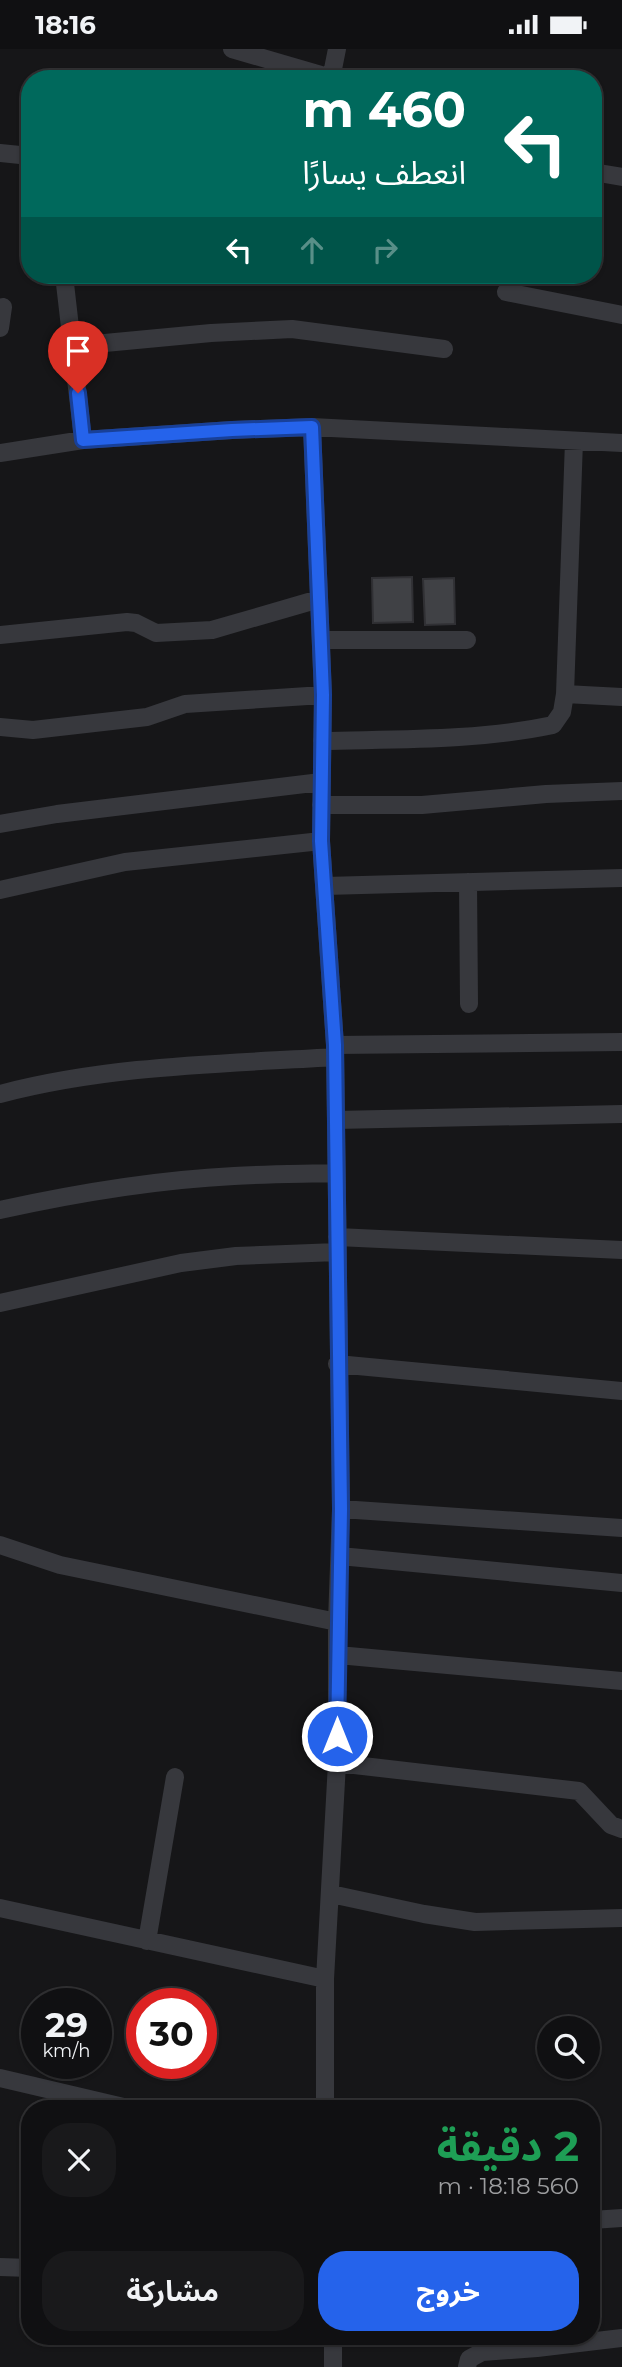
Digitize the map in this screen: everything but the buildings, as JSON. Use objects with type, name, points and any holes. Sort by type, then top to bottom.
[{"type":"street","points":[[232,49],[304,70]]},
{"type":"street","points":[[333,70],[337,49]]},
{"type":"street","points":[[0,153],[21,155]]},
{"type":"street","points":[[602,173],[622,177]]},
{"type":"street","points":[[65,284],[83,440]]},
{"type":"street","points":[[506,292],[622,315]]},
{"type":"street","points":[[0,328],[3,307]]},
{"type":"street","points":[[73,346],[292,328],[444,349]]},
{"type":"street","points":[[312,427],[323,695],[321,841],[335,1051],[337,1364],[341,1509],[337,1622],[337,1763],[325,1979],[325,2100]]},
{"type":"street","points":[[0,453],[83,440],[312,427],[622,443]]},
{"type":"street","points":[[322,741],[443,738],[520,732],[553,725],[562,712],[565,694],[574,441]]},
{"type":"street","points":[[0,635],[127,622],[136,623],[156,633],[212,629],[319,599]]},
{"type":"street","points":[[321,640],[467,640]]},
{"type":"street","points":[[565,694],[622,697]]},
{"type":"street","points":[[0,727],[33,730],[147,717],[185,704],[323,695]]},
{"type":"street","points":[[0,824],[57,814],[321,782]]},
{"type":"street","points":[[321,805],[422,805],[546,794],[622,791]]},
{"type":"street","points":[[0,890],[125,862],[321,841]]},
{"type":"street","points":[[325,886],[622,878]]},
{"type":"street","points":[[468,882],[469,1004]]},
{"type":"street","points":[[0,1094],[121,1071],[335,1051],[622,1042]]},
{"type":"street","points":[[336,1120],[622,1114]]},
{"type":"street","points":[[0,1210],[102,1190],[166,1181],[336,1173]]},
{"type":"street","points":[[0,1303],[181,1263],[337,1244],[622,1249]]},
{"type":"street","points":[[337,1364],[622,1391]]},
{"type":"street","points":[[341,1509],[622,1528]]},
{"type":"street","points":[[0,1542],[60,1565],[337,1622]]},
{"type":"street","points":[[340,1556],[622,1583]]},
{"type":"street","points":[[338,1655],[622,1681]]},
{"type":"street","points":[[337,1763],[579,1791],[611,1825],[622,1829]]},
{"type":"street","points":[[147,1941],[175,1777]]},
{"type":"street","points":[[331,1894],[475,1922],[622,1918]]},
{"type":"street","points":[[0,1909],[325,1979]]},
{"type":"street","points":[[0,2078],[94,2100]]},
{"type":"street","points":[[600,2219],[622,2218]]},
{"type":"street","points":[[0,2267],[21,2268]]},
{"type":"street","points":[[600,2341],[622,2338]]},
{"type":"street","points":[[333,2345],[333,2367]]},
{"type":"street","points":[[467,2367],[469,2359],[482,2352],[562,2345]]},
{"type":"route","points":[[78,393],[83,440],[312,427],[323,695],[321,841],[335,1045],[337,1364],[341,1509],[337,1736]]}]
